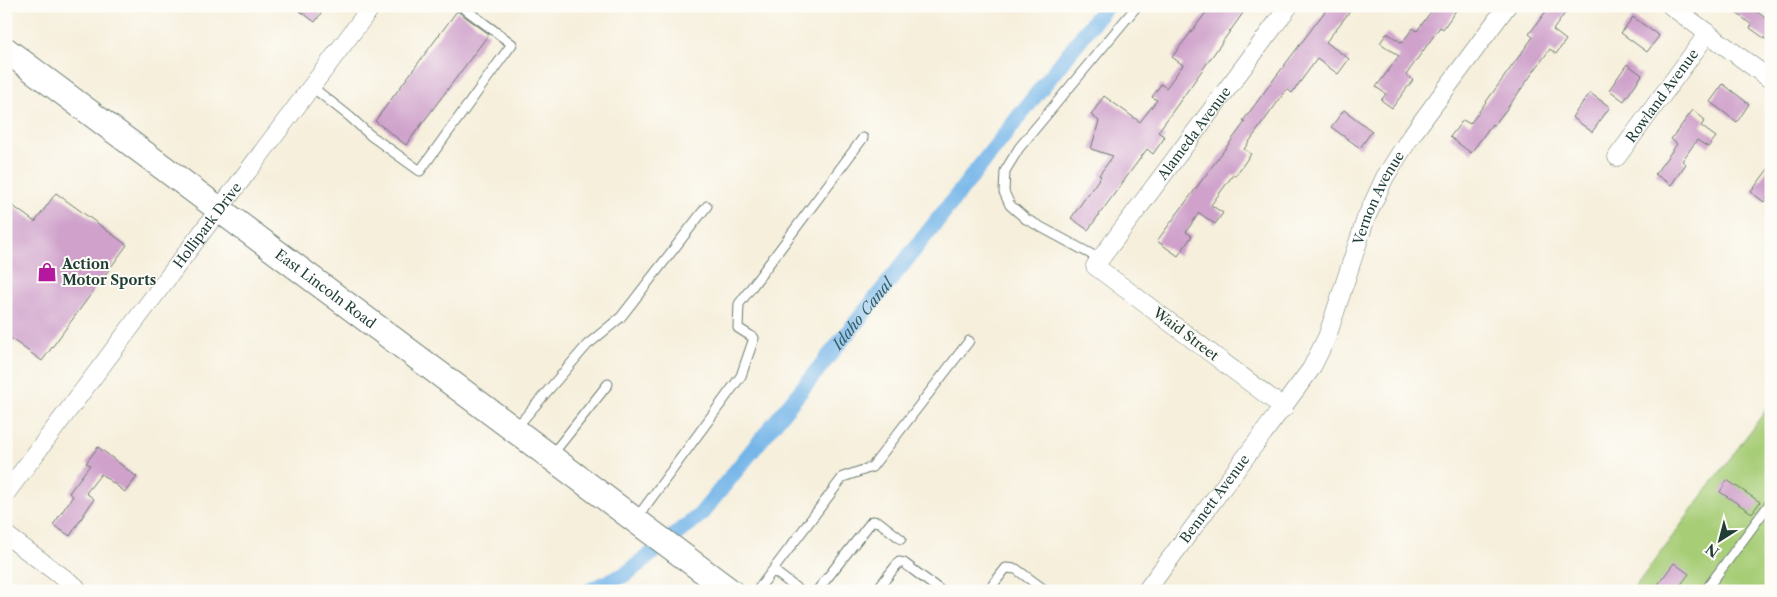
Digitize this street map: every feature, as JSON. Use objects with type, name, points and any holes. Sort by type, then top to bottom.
[{"type":"main road","name":"East Lincoln Road","points":[[6,50],[730,591]]},
{"type":"street","name":"Hollipark Drive","points":[[6,493],[372,6]]},
{"type":"street","name":"Alameda Avenue","points":[[1100,259],[1289,6]]},
{"type":"street","name":"Vernon Avenue","points":[[1284,408],[1311,369],[1327,337],[1366,218],[1385,178],[1411,136],[1507,6]]},
{"type":"street","points":[[1671,6],[1771,80]]},
{"type":"street","name":"Rowland Avenue","points":[[1616,157],[1708,34]]},
{"type":"street","name":"Waid Street","points":[[1100,259],[1095,266],[1284,408]]},
{"type":"street","name":"Bennett Avenue","points":[[1146,591],[1284,408]]},
{"type":"street","points":[[6,535],[76,587]]},
{"type":"lane","points":[[312,87],[370,135],[420,171],[512,44],[461,6]]},
{"type":"lane","points":[[1100,259],[1026,219],[1010,205],[1004,192],[1005,171],[1019,148],[1137,6]]},
{"type":"lane","points":[[640,523],[741,376],[754,338],[738,328],[739,304],[864,138]]},
{"type":"lane","points":[[514,429],[587,345],[621,317],[706,206]]},
{"type":"lane","points":[[757,591],[843,477],[872,467],[969,341]]},
{"type":"lane","points":[[551,456],[608,384]]},
{"type":"lane","points":[[1704,591],[1771,502]]},
{"type":"lane","points":[[817,591],[872,521],[879,522],[901,539]]},
{"type":"lane","points":[[876,591],[898,562],[904,562],[941,591]]},
{"type":"lane","points":[[988,591],[1006,568],[1016,569],[1046,591]]},
{"type":"lane","points":[[773,570],[800,591]]},
{"type":"green space","points":[[1771,403],[1771,591],[1632,591],[1769,406]]},
{"type":"building","points":[[293,6],[326,6],[315,22]]},
{"type":"building","points":[[1211,6],[1248,6],[1158,132],[1165,137],[1153,154],[1147,149],[1088,230],[1071,218],[1113,156],[1091,149],[1099,121],[1091,115],[1104,96],[1140,122],[1157,100],[1152,97],[1161,84],[1166,88],[1183,65],[1172,57]]},
{"type":"building","points":[[1329,6],[1354,6],[1326,42],[1349,59],[1338,74],[1317,59],[1292,93],[1287,89],[1244,149],[1251,154],[1211,205],[1223,213],[1215,224],[1199,213],[1186,232],[1192,236],[1178,256],[1157,241],[1245,122],[1243,121],[1262,95]]},
{"type":"building","points":[[1435,6],[1459,6],[1443,29],[1440,27],[1406,75],[1413,80],[1392,108],[1381,100],[1386,94],[1376,87],[1399,56],[1380,43],[1387,33],[1402,43],[1413,28],[1417,31]]},
{"type":"building","points":[[1550,6],[1570,6],[1553,30],[1566,40],[1556,54],[1550,49],[1506,110],[1494,125],[1492,124],[1471,153],[1450,137],[1463,120],[1470,124],[1533,37],[1529,34]]},
{"type":"building","points":[[1727,6],[1749,6],[1771,22],[1771,43],[1750,28],[1752,25]]},
{"type":"building","points":[[457,11],[489,34],[406,145],[375,121]]},
{"type":"building","points":[[1633,17],[1659,36],[1647,52],[1621,33]]},
{"type":"building","points":[[1627,64],[1642,75],[1624,101],[1609,90]]},
{"type":"building","points":[[1723,84],[1749,104],[1737,122],[1710,102]]},
{"type":"building","points":[[1590,93],[1610,107],[1592,132],[1572,117]]},
{"type":"building","points":[[1344,110],[1372,131],[1360,148],[1331,127]]},
{"type":"building","points":[[1693,110],[1705,120],[1701,126],[1716,137],[1708,147],[1697,140],[1682,161],[1686,164],[1671,185],[1655,174],[1677,144],[1671,139]]},
{"type":"building","points":[[1771,165],[1771,193],[1764,202],[1751,192]]},
{"type":"building","points":[[56,193],[127,245],[42,361],[6,335],[6,201],[35,222]]},
{"type":"building","points":[[98,447],[137,477],[125,492],[101,474],[86,493],[94,499],[70,536],[53,525],[73,496],[69,493],[90,465],[86,463]]},
{"type":"building","points":[[1727,480],[1760,502],[1752,513],[1720,492]]},
{"type":"building","points":[[1674,563],[1689,574],[1676,591],[1653,591]]},
{"type":"waterway","name":"Idaho Canal","points":[[589,591],[626,574],[700,515],[888,283],[1106,6]]},
{"type":"place","name":"Action Motor Sports","points":[[47,272]]}]
